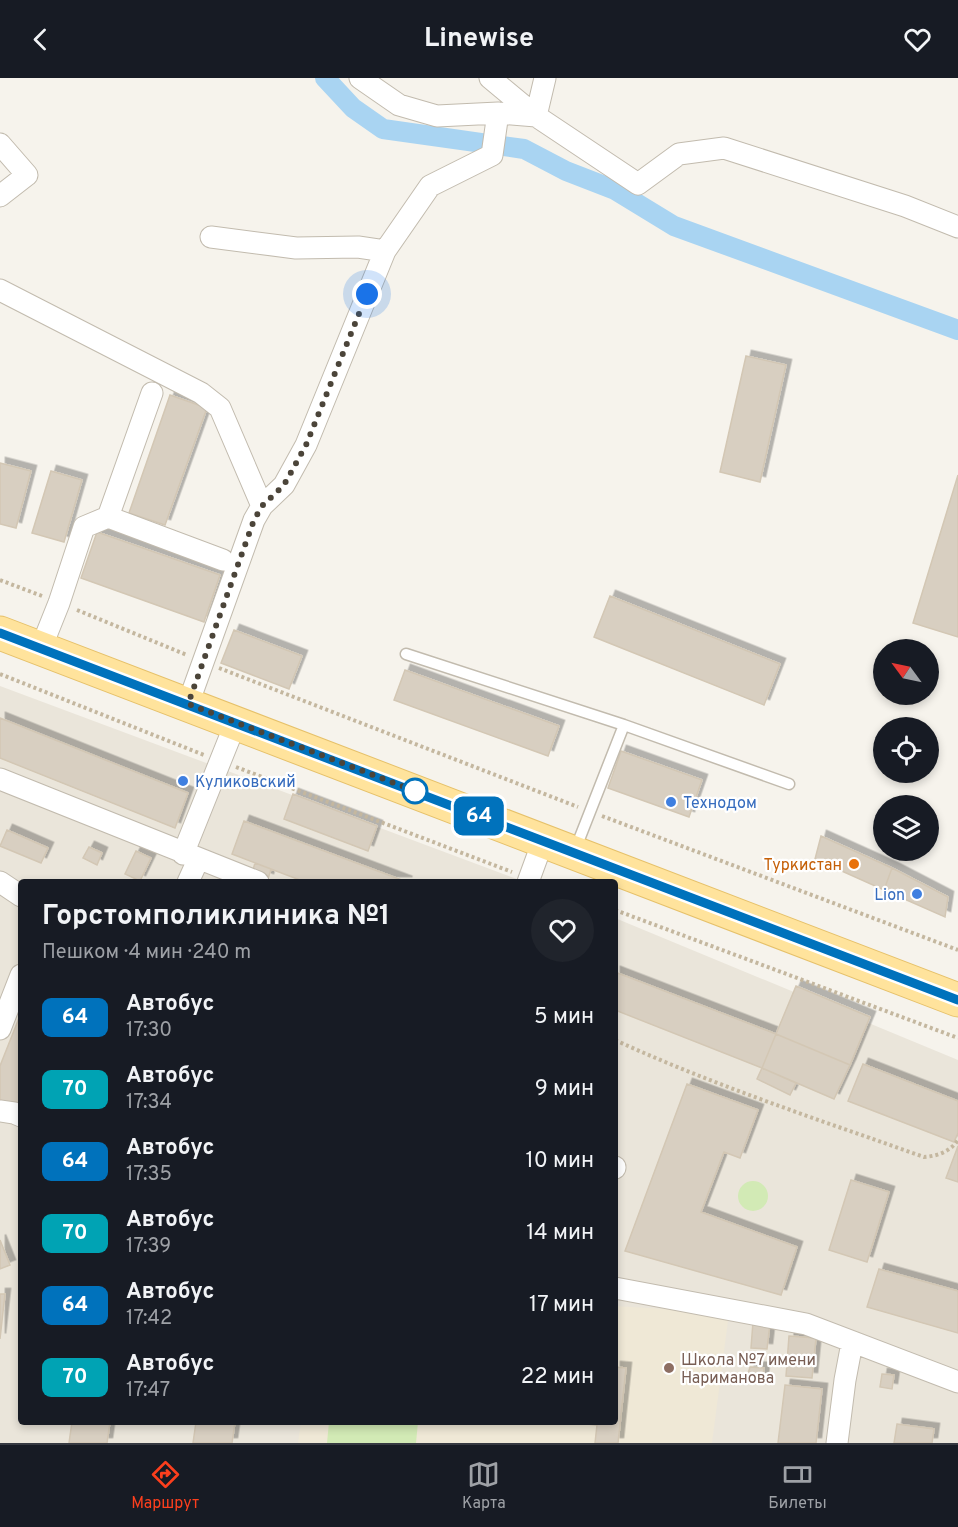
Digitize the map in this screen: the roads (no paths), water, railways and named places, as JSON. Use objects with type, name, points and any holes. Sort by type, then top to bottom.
[{"type":"main road","points":[[0,633],[958,1000]]},
{"type":"street","points":[[360,78],[399,105],[437,116],[496,123],[536,116]]},
{"type":"street","points":[[490,78],[536,116],[638,184],[679,154],[724,148],[905,206],[958,227]]},
{"type":"street","points":[[536,116],[544,78]]},
{"type":"street","points":[[188,704],[254,520],[262,506],[284,485],[306,445],[385,251],[430,186],[492,155],[496,123]]},
{"type":"street","points":[[0,144],[27,175],[0,196]]},
{"type":"street","points":[[211,237],[296,248],[358,247],[385,251]]},
{"type":"street","points":[[0,290],[201,393],[220,408],[262,506]]},
{"type":"street","points":[[108,517],[152,393]]},
{"type":"street","points":[[41,648],[59,603],[84,527],[108,517],[223,560]]},
{"type":"street","points":[[188,879],[191,857],[220,761],[236,722]]},
{"type":"street","points":[[0,779],[250,879]]},
{"type":"street","points":[[529,879],[543,841]]},
{"type":"street","points":[[0,882],[18,894]]},
{"type":"street","points":[[0,1029],[18,983]]},
{"type":"street","points":[[0,1111],[18,1115]]},
{"type":"street","points":[[618,1289],[806,1324],[958,1382]]},
{"type":"street","points":[[837,1443],[852,1343]]},
{"type":"lane","points":[[406,654],[624,725],[789,784]]},
{"type":"lane","points":[[574,853],[624,725]]},
{"type":"waterway","points":[[325,78],[353,108],[383,129],[524,149],[566,171],[615,190],[674,226],[958,330]]},
{"type":"place","name":"Куликовский","points":[[183,781]]},
{"type":"place","name":"Технодом","points":[[671,802]]},
{"type":"place","name":"Туркистан","points":[[854,864]]},
{"type":"place","name":"Lion","points":[[917,894]]},
{"type":"place","name":"Школа №7 имени Нариманова","points":[[669,1368]]}]
